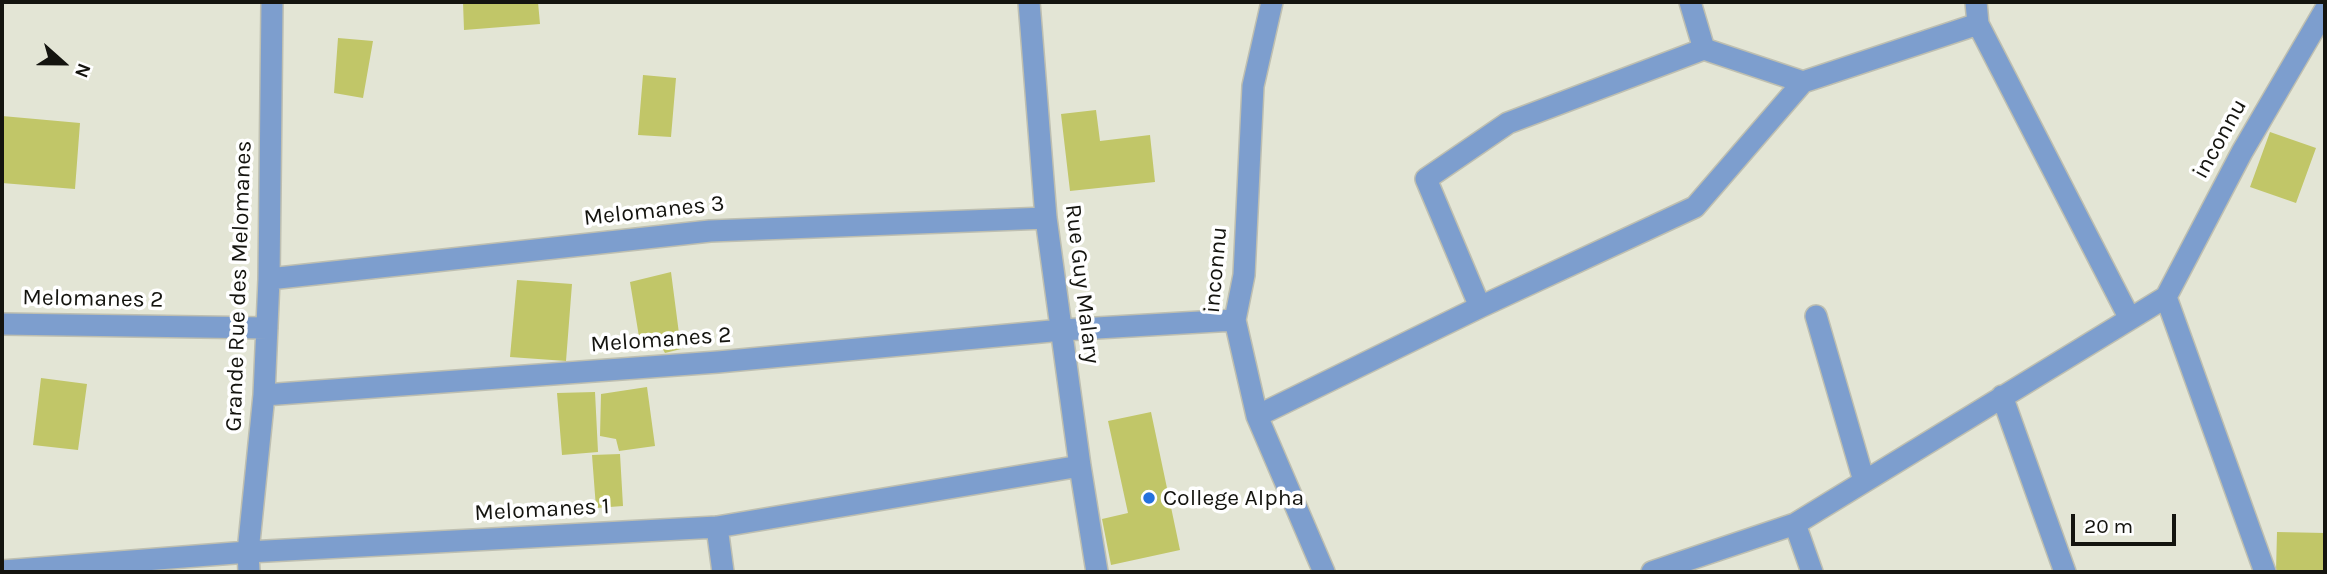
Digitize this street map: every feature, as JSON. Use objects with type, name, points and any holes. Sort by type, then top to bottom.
[{"type":"street","name":"Grande Rue des Melomanes","points":[[248,562],[264,395],[267,328],[272,2]]},
{"type":"street","name":"Rue Guy Malary","points":[[1029,2],[1046,218],[1097,572]]},
{"type":"street","name":"inconnu","points":[[1272,2],[1253,86],[1244,275],[1235,320],[1257,415],[1324,572]]},
{"type":"street","points":[[1690,2],[1704,49]]},
{"type":"street","points":[[1976,2],[1979,24],[2130,319]]},
{"type":"street","name":"inconnu","points":[[2166,297],[2242,152],[2325,10]]},
{"type":"street","points":[[1257,415],[1695,207],[1804,82],[1979,24]]},
{"type":"street","points":[[1480,307],[1426,179],[1508,123],[1704,49],[1804,82]]},
{"type":"street","name":"Melomanes 3","points":[[269,279],[710,231],[1046,218]]},
{"type":"street","points":[[1652,572],[1795,524],[2166,297],[2265,572]]},
{"type":"street","points":[[1816,316],[1864,481]]},
{"type":"street","name":"Melomanes 2","points":[[264,395],[718,362],[1062,330],[1235,320]]},
{"type":"street","name":"Melomanes 2","points":[[2,324],[267,328]]},
{"type":"street","points":[[2002,396],[2065,572]]},
{"type":"street","name":"Melomanes 1","points":[[2,571],[248,562],[717,527],[1080,466]]},
{"type":"street","points":[[1795,524],[1812,572]]},
{"type":"street","points":[[717,527],[723,572]]},
{"type":"building","points":[[463,2],[538,2],[540,24],[464,30]]},
{"type":"building","points":[[338,38],[373,41],[363,98],[334,93]]},
{"type":"building","points":[[643,75],[676,78],[671,137],[638,135]]},
{"type":"building","points":[[1096,110],[1100,141],[1150,135],[1155,182],[1070,191],[1061,114]]},
{"type":"building","points":[[2,116],[80,123],[75,189],[2,183]]},
{"type":"building","points":[[2270,132],[2316,148],[2296,203],[2250,187]]},
{"type":"building","points":[[671,272],[681,349],[665,353],[661,346],[641,349],[630,282]]},
{"type":"building","points":[[517,280],[572,284],[566,361],[510,357]]},
{"type":"building","points":[[41,378],[87,384],[78,450],[33,445]]},
{"type":"building","points":[[647,387],[655,446],[619,451],[616,439],[600,436],[601,394]]},
{"type":"building","points":[[595,392],[598,452],[562,455],[557,393]]},
{"type":"building","points":[[1151,412],[1180,550],[1111,565],[1102,519],[1128,513],[1108,421]]},
{"type":"building","points":[[620,454],[623,506],[596,508],[592,455]]},
{"type":"building","points":[[2277,532],[2325,533],[2325,572],[2276,572]]},
{"type":"place","name":"College Alpha","points":[[1149,498]]}]
